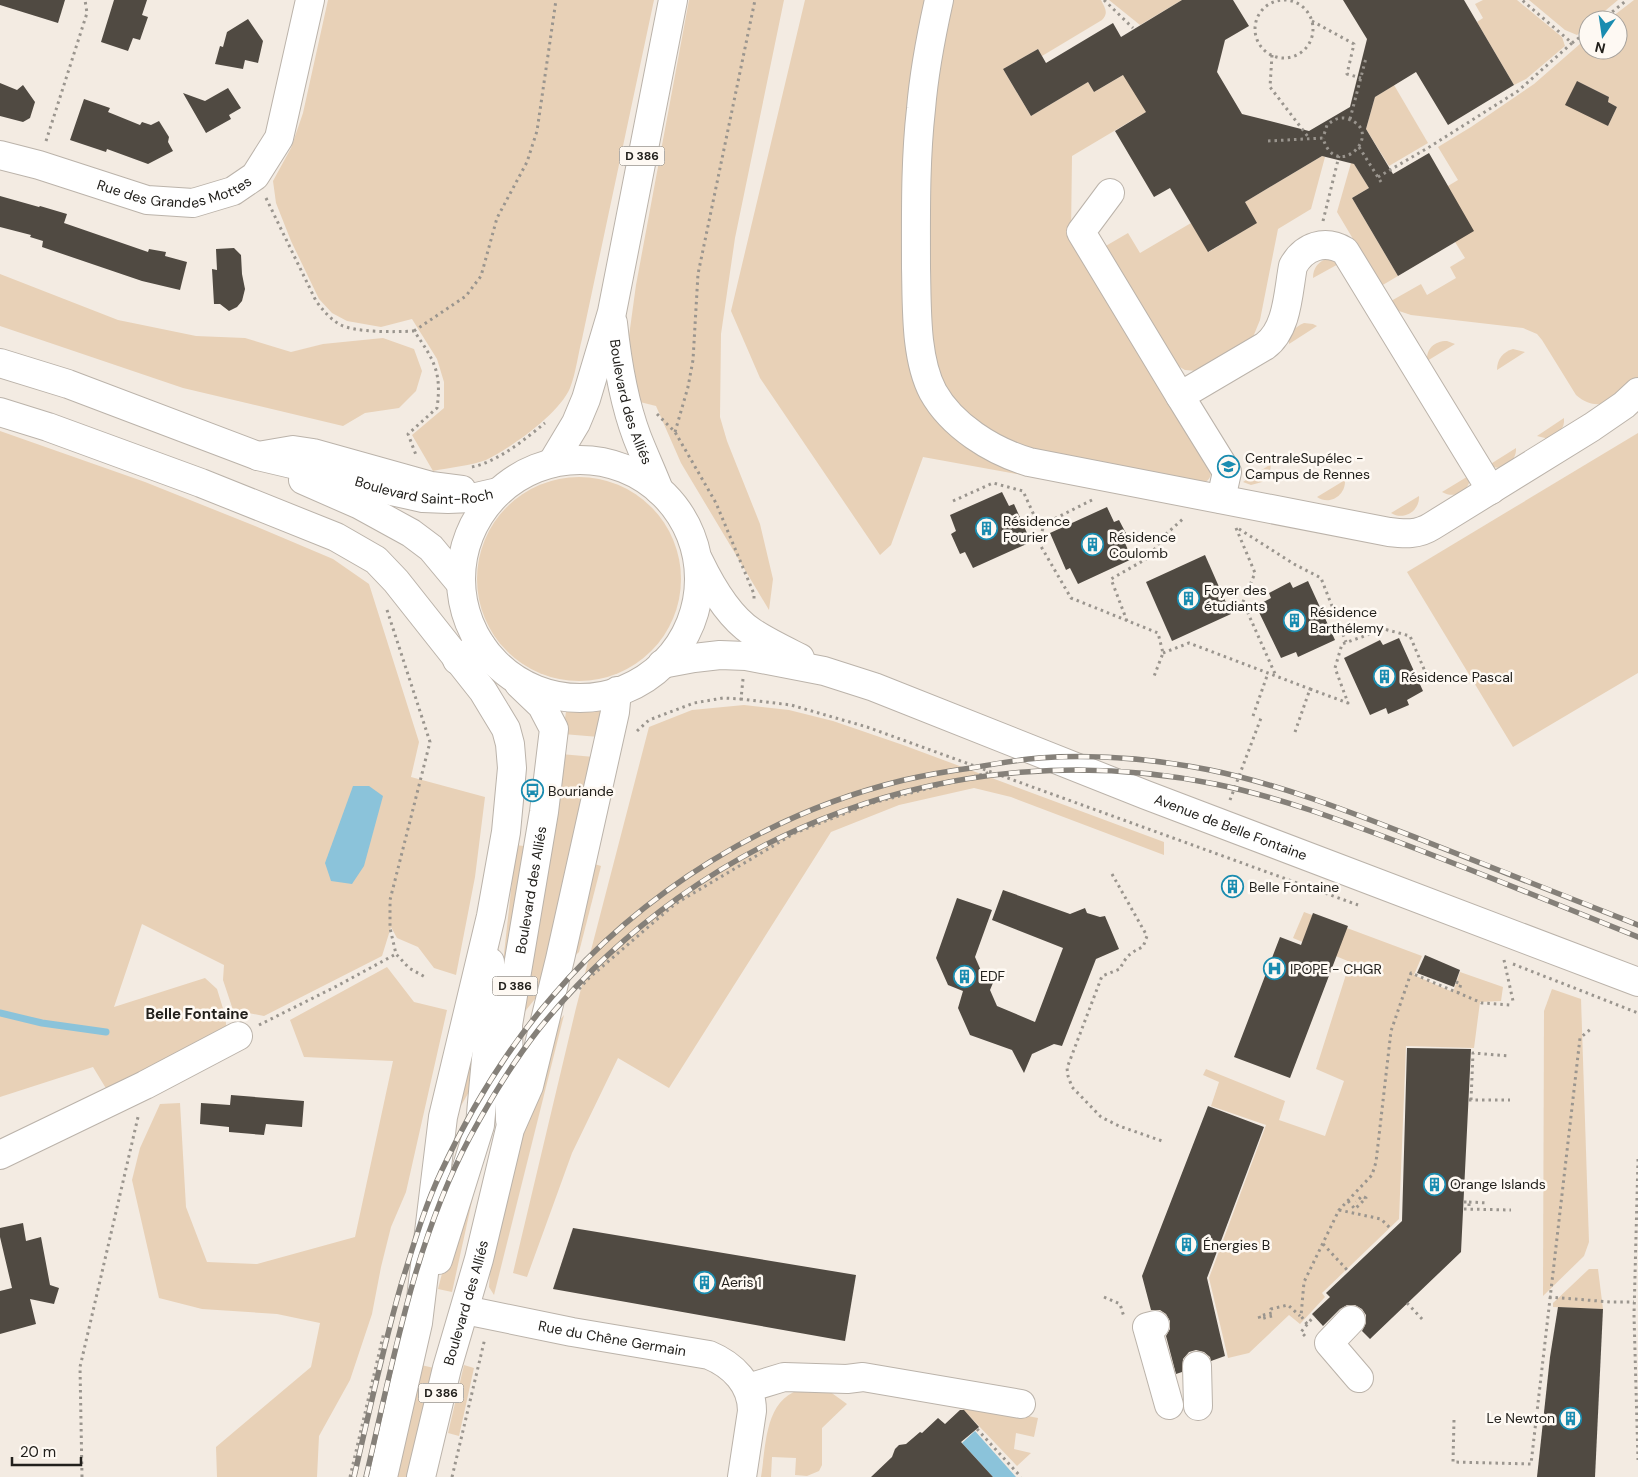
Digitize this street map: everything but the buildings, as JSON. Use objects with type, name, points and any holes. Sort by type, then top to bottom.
[{"type":"main road","name":"Rue des Grandes Mottes","points":[[0,155],[39,165],[146,200],[193,203],[233,191],[255,176],[279,138],[310,0]]},
{"type":"main road","name":"Boulevard des Alliés","points":[[552,463],[576,423],[586,399],[612,312],[673,0]]},
{"type":"main road","points":[[939,0],[928,54],[921,108],[916,218],[917,294],[920,337],[923,362],[933,391],[945,408],[970,432],[986,443],[1010,456],[1029,462],[1389,532],[1410,534],[1426,530],[1592,427],[1624,405],[1638,392]]},
{"type":"main road","points":[[1110,193],[1081,232],[1226,472],[1221,499]]},
{"type":"main road","points":[[1180,396],[1264,346],[1275,336],[1283,318],[1294,266],[1303,252],[1316,246],[1330,245],[1338,247],[1345,251],[1490,490]]},
{"type":"main road","name":"Boulevard des Alliés","points":[[612,312],[617,361],[627,404],[637,437],[659,490]]},
{"type":"main road","name":"Boulevard Saint-Roch","points":[[0,363],[68,384],[258,456],[423,498],[448,500],[472,498],[498,492]]},
{"type":"main road","points":[[0,412],[48,427],[201,483],[336,537],[376,560],[396,581],[483,691],[506,729],[510,744],[512,768],[506,832],[490,919],[443,1117],[418,1323]]},
{"type":"main road","name":"Boulevard Saint-Roch","points":[[258,456],[411,533],[430,548],[461,584]]},
{"type":"main road","points":[[697,559],[698,588],[693,616],[675,650],[662,664],[641,680],[617,691],[594,697],[569,697],[546,692],[523,683],[503,670],[481,645],[469,622],[463,603],[461,584],[462,563],[466,543],[485,507],[498,492],[514,479],[552,463],[575,460],[598,461],[620,467],[640,477],[659,490],[673,505],[684,522],[692,540],[697,559],[710,584],[749,644]]},
{"type":"main road","name":"Avenue de Belle Fontaine","points":[[662,664],[720,655],[749,644],[874,687],[1137,792],[1638,982]]},
{"type":"main road","points":[[457,660],[481,645]]},
{"type":"main road","name":"Boulevard des Alliés","points":[[503,670],[542,706],[554,729],[544,812],[508,1025],[510,1129]]},
{"type":"main road","name":"Boulevard des Alliés","points":[[421,1477],[447,1368],[465,1310],[510,1129],[529,1086],[603,767],[615,712],[617,691]]},
{"type":"main road","points":[[382,1477],[418,1323],[480,1125],[491,1004],[490,919]]},
{"type":"main road","points":[[0,1155],[146,1085],[238,1036]]},
{"type":"main road","name":"Rue du Chêne Germain","points":[[465,1310],[606,1338],[709,1355],[721,1360],[731,1368],[748,1388]]},
{"type":"main road","points":[[1351,1320],[1329,1344],[1359,1378]]},
{"type":"main road","points":[[1155,1325],[1146,1327],[1169,1405]]},
{"type":"main road","points":[[1197,1366],[1198,1406]]},
{"type":"main road","points":[[742,1477],[752,1411],[752,1400],[748,1388],[784,1377],[847,1379],[863,1377],[1021,1404]]},
{"type":"path","points":[[39,165],[87,13],[85,0]]},
{"type":"path","points":[[255,176],[316,301],[328,316],[341,325],[350,327],[379,332],[414,331],[466,296],[481,276],[497,218],[527,162],[537,131],[556,0]]},
{"type":"path","points":[[676,432],[693,360],[698,274],[755,0]]},
{"type":"path","points":[[1104,0],[1133,28]]},
{"type":"path","points":[[1522,0],[1572,43]]},
{"type":"path","points":[[1614,10],[1627,0]]},
{"type":"path","points":[[1274,1],[1293,1],[1308,12],[1312,20],[1314,30],[1312,39],[1300,54],[1292,58],[1272,55],[1258,41],[1255,31],[1256,22],[1266,6],[1274,1]]},
{"type":"path","points":[[1312,20],[1354,44],[1347,74],[1361,78]]},
{"type":"path","points":[[1378,177],[1431,146],[1518,90],[1578,38]]},
{"type":"path","points":[[1272,55],[1270,87],[1309,139]]},
{"type":"path","points":[[1350,119],[1366,58]]},
{"type":"path","points":[[1338,118],[1350,119],[1360,129],[1362,135],[1360,146],[1350,155],[1339,156],[1328,150],[1323,138],[1324,131],[1332,121],[1338,118]]},
{"type":"path","points":[[1268,141],[1323,138]]},
{"type":"path","points":[[1360,146],[1380,182]]},
{"type":"path","points":[[1316,246],[1339,156]]},
{"type":"path","points":[[408,434],[437,408],[440,389],[433,360],[414,331]]},
{"type":"path","points":[[627,404],[641,406],[654,413],[676,432],[716,503],[754,594],[755,606],[741,699]]},
{"type":"path","points":[[466,468],[483,465],[522,442],[547,421]]},
{"type":"path","points":[[954,501],[993,483],[1023,491],[1038,524],[1044,524],[1093,499]]},
{"type":"path","points":[[1128,621],[1111,579],[1148,558],[1166,534],[1190,513]]},
{"type":"path","points":[[1044,524],[1038,544],[1071,598],[1158,634],[1163,653],[1153,679]]},
{"type":"path","points":[[1276,676],[1243,602],[1255,573],[1236,527],[1294,564],[1320,578],[1346,642]]},
{"type":"path","points":[[389,603],[387,612],[430,742],[390,900],[390,928],[396,954],[409,968],[425,977]]},
{"type":"path","points":[[1163,653],[1189,643],[1348,703],[1335,668],[1342,644],[1384,629],[1410,636],[1429,682]]},
{"type":"path","points":[[1253,716],[1268,674]]},
{"type":"path","points":[[1295,732],[1310,689]]},
{"type":"path","points":[[635,732],[648,720],[694,703],[723,698],[791,705],[828,714],[867,727],[1363,907]]},
{"type":"path","points":[[1222,823],[1261,718]]},
{"type":"path","points":[[577,992],[589,978],[675,904],[795,833],[869,804],[992,772]]},
{"type":"path","points":[[1112,874],[1147,936],[1143,947],[1130,953],[1125,958],[1120,969],[1102,976],[1067,1068],[1068,1076],[1072,1087],[1102,1117],[1119,1126],[1165,1142]]},
{"type":"path","points":[[238,1036],[338,986],[396,954]]},
{"type":"path","points":[[1497,957],[1638,1013]]},
{"type":"path","points":[[1301,1316],[1304,1282],[1340,1210],[1372,1175],[1376,1162],[1390,1030],[1411,973],[1482,1003],[1512,1003],[1504,960]]},
{"type":"path","points":[[1456,982],[1461,984],[1458,993]]},
{"type":"path","points":[[1454,1420],[1453,1462],[1531,1464],[1580,1038],[1592,1028]]},
{"type":"path","points":[[1510,1056],[1472,1053],[1470,1100],[1510,1100]]},
{"type":"path","points":[[82,1477],[80,1367],[146,1085]]},
{"type":"path","points":[[1638,1159],[1634,1302],[1638,1460]]},
{"type":"path","points":[[1348,1201],[1355,1209],[1366,1198],[1362,1196],[1356,1202]]},
{"type":"path","points":[[1464,1202],[1487,1203]]},
{"type":"path","points":[[1469,1202],[1469,1209]]},
{"type":"path","points":[[1464,1208],[1511,1210]]},
{"type":"path","points":[[1340,1210],[1381,1218],[1392,1230]]},
{"type":"path","points":[[1323,1244],[1349,1272]]},
{"type":"path","points":[[1549,1297],[1634,1302]]},
{"type":"path","points":[[1407,1304],[1423,1320]]},
{"type":"path","points":[[1272,1316],[1260,1319],[1259,1316],[1272,1313],[1271,1309],[1288,1305],[1307,1324]]},
{"type":"path","points":[[1308,1338],[1301,1332],[1314,1316]]},
{"type":"path","points":[[350,1477],[384,1332]]},
{"type":"path","points":[[977,1429],[1021,1477]]},
{"type":"shaded area","points":[[328,0],[654,0],[570,388],[556,409],[545,419],[521,439],[486,460],[433,471],[412,435],[444,408],[444,382],[437,359],[412,319],[381,327],[347,321],[332,313],[319,299],[291,241],[276,203],[273,181],[291,148],[303,113]]},
{"type":"shaded area","points":[[689,0],[784,0],[735,238],[721,334],[720,417],[727,441],[760,524],[773,579],[769,610],[681,463],[656,406],[640,402],[632,369],[629,336],[636,285]]},
{"type":"shaded area","points":[[805,0],[927,0],[915,376],[1045,479],[923,457],[891,545],[880,555],[760,378],[731,311]]},
{"type":"shaded area","points":[[951,0],[1101,0],[1106,13],[1102,20],[1042,56],[1038,49],[1003,69],[1031,116],[1088,82],[1094,92],[1137,67],[1146,112],[1072,156],[1071,234],[1211,471],[1211,475],[1204,483],[1034,453],[977,424],[942,386],[931,350],[927,166],[940,49]]},
{"type":"shaded area","points":[[1109,0],[1182,0],[1140,25]]},
{"type":"shaded area","points":[[1483,0],[1517,0],[1562,37],[1565,46],[1526,79],[1514,85],[1477,22],[1483,18],[1475,4]]},
{"type":"shaded area","points":[[1529,0],[1618,0],[1606,10],[1578,10],[1578,34],[1565,30]]},
{"type":"shaded area","points":[[1634,0],[1638,0],[1638,378],[1625,392],[1610,402],[1602,404],[1593,404],[1576,395],[1537,334],[1523,328],[1411,315],[1399,311],[1391,301],[1421,284],[1427,295],[1456,278],[1450,267],[1465,258],[1455,242],[1448,186],[1458,180],[1438,147],[1534,84],[1578,46],[1578,60],[1628,60],[1628,10],[1621,10]],"holes":[[[1577,81],[1609,97],[1608,102],[1617,107],[1608,126]]]},
{"type":"shaded area","points":[[1394,85],[1428,143],[1389,166],[1366,129],[1375,97]]},
{"type":"shaded area","points":[[1322,156],[1325,157],[1311,209],[1278,229],[1260,320],[1253,337],[1197,371],[1185,370],[1176,365],[1104,247],[1128,233],[1140,253],[1191,223],[1209,252],[1256,223],[1245,202]]},
{"type":"shaded area","points":[[1351,163],[1354,164],[1369,188],[1352,198],[1398,276],[1381,286],[1337,212]]},
{"type":"shaded area","points":[[1329,258],[1342,262],[1313,278],[1317,265]]},
{"type":"shaded area","points":[[0,274],[118,320],[196,336],[245,338],[291,352],[323,344],[383,338],[414,349],[422,371],[416,391],[399,408],[365,413],[343,426],[183,388],[0,326]]},
{"type":"shaded area","points":[[1304,323],[1317,326],[1289,344],[1293,331]]},
{"type":"shaded area","points":[[1447,341],[1455,344],[1427,361],[1429,349],[1432,346],[1438,342]]},
{"type":"shaded area","points":[[1513,349],[1525,352],[1497,370],[1501,356]]},
{"type":"shaded area","points":[[1564,418],[1560,431],[1549,439],[1537,436]]},
{"type":"shaded area","points":[[0,431],[145,482],[255,526],[333,559],[369,584],[419,742],[411,777],[485,797],[475,877],[456,975],[434,968],[418,947],[397,938],[391,927],[382,956],[264,1016],[233,1010],[223,980],[224,965],[142,924],[114,1007],[205,978],[217,989],[225,1015],[227,1032],[107,1090],[93,1067],[0,1097]]},
{"type":"shaded area","points":[[1638,433],[1638,673],[1513,747],[1407,572]]},
{"type":"shaded area","points":[[1516,448],[1514,458],[1507,465],[1498,468],[1489,465]]},
{"type":"shaded area","points":[[1271,464],[1270,473],[1262,482],[1251,485],[1243,482]]},
{"type":"shaded area","points":[[1470,475],[1468,485],[1462,492],[1452,495],[1442,492]]},
{"type":"shaded area","points":[[579,477],[599,479],[627,489],[644,500],[658,514],[673,540],[679,559],[681,579],[679,599],[669,627],[658,644],[644,658],[618,673],[599,679],[579,681],[559,679],[531,669],[514,658],[500,644],[485,618],[479,599],[477,579],[479,559],[489,531],[500,514],[514,500],[540,485],[559,479]]},
{"type":"shaded area","points":[[1345,480],[1343,490],[1336,498],[1327,500],[1317,497]]},
{"type":"shaded area","points":[[1419,496],[1417,506],[1410,513],[1401,516],[1391,513]]},
{"type":"shaded area","points":[[744,705],[789,710],[833,721],[903,745],[1164,842],[1164,855],[1011,797],[974,788],[899,805],[831,832],[669,1088],[618,1058],[572,1153],[527,1277],[513,1273],[576,1008],[649,727],[692,710]]},
{"type":"shaded area","points":[[605,710],[599,737],[563,734],[566,711]]},
{"type":"shaded area","points":[[561,754],[594,757],[546,985],[515,1024]]},
{"type":"shaded area","points":[[516,845],[531,847],[500,990]]},
{"type":"shaded area","points":[[591,863],[601,866],[579,952],[563,967]]},
{"type":"shaded area","points":[[1304,912],[1422,956],[1414,975],[1453,992],[1460,972],[1503,987],[1501,1001],[1480,1002],[1474,1048],[1406,1046],[1399,1219],[1322,1293],[1325,1297],[1300,1324],[1289,1315],[1249,1353],[1228,1358],[1209,1278],[1266,1125],[1211,1106],[1219,1082],[1203,1075],[1206,1069],[1285,1101],[1279,1120],[1325,1136],[1344,1081],[1316,1069],[1350,962],[1293,938]]},
{"type":"shaded area","points":[[387,967],[414,1002],[447,1010],[406,1192],[391,1227],[372,1314],[350,1380],[319,1436],[317,1477],[217,1477],[216,1447],[311,1367],[320,1323],[277,1314],[202,1309],[159,1298],[132,1180],[140,1148],[160,1104],[180,1103],[186,1207],[207,1262],[257,1264],[355,1237],[393,1061],[304,1057],[290,1020]]},
{"type":"shaded area","points":[[1552,989],[1581,999],[1589,1242],[1584,1256],[1543,1296],[1544,1011]]},
{"type":"shaded area","points":[[564,1015],[494,1295],[489,1287],[490,1270],[546,1038]]},
{"type":"shaded area","points":[[480,1024],[470,1090],[450,1125]]},
{"type":"shaded area","points":[[489,1124],[452,1292],[438,1289],[453,1231]]},
{"type":"shaded area","points":[[1589,1269],[1598,1269],[1603,1309],[1553,1307],[1553,1303]]},
{"type":"shaded area","points":[[421,1365],[434,1368],[409,1477],[395,1477]]},
{"type":"shaded area","points":[[464,1365],[474,1368],[459,1436],[448,1433]]},
{"type":"shaded area","points":[[822,1386],[847,1404],[822,1428],[822,1465],[819,1471],[807,1476],[795,1475],[796,1458],[772,1457],[771,1477],[761,1477],[769,1427],[779,1404],[799,1390]]},
{"type":"shaded area","points":[[956,1402],[1038,1418],[1034,1437],[1016,1433],[1014,1449],[1031,1453],[1017,1466]]},
{"type":"water","points":[[353,786],[369,786],[383,796],[364,866],[352,884],[331,881],[325,863]]},
{"type":"water","points":[[975,1431],[1016,1477],[993,1477],[962,1443]]},
{"type":"waterway","points":[[0,1013],[42,1023],[106,1032]]},
{"type":"railway","points":[[354,1477],[394,1309],[424,1214],[441,1172],[464,1126],[504,1060],[551,998],[586,960],[625,924],[666,891],[710,862],[756,836],[804,813],[853,794],[904,780],[1013,761],[1082,757],[1125,758],[1168,763],[1237,776],[1318,800],[1638,925]]},
{"type":"railway","points":[[366,1477],[407,1303],[434,1218],[470,1137],[520,1055],[539,1029],[604,958],[678,898],[757,849],[842,811],[932,785],[1025,772],[1119,771],[1215,784],[1286,802],[1355,826],[1638,937]]},
{"type":"place","name":"CentraleSupélec - Campus de Rennes","points":[[1229,466]]},
{"type":"place","name":"Résidence Fourier","points":[[987,529]]},
{"type":"place","name":"Résidence Coulomb","points":[[1093,545]]},
{"type":"place","name":"Foyer des étudiants","points":[[1188,598]]},
{"type":"place","name":"Résidence Barthélemy","points":[[1294,620]]},
{"type":"place","name":"Résidence Pascal","points":[[1385,677]]},
{"type":"place","name":"Bouriande","points":[[532,791]]},
{"type":"place","name":"Belle Fontaine","points":[[1233,887]]},
{"type":"place","name":"IPOPE - CHGR","points":[[1274,969]]},
{"type":"place","name":"EDF","points":[[964,976]]},
{"type":"place","name":"Orange Islands","points":[[1434,1184]]},
{"type":"place","name":"Énergies B","points":[[1187,1245]]},
{"type":"place","name":"Aeris 1","points":[[705,1282]]},
{"type":"place","name":"Le Newton","points":[[1571,1418]]},
{"type":"district","name":"Belle Fontaine","points":[[197,1014]]}]
